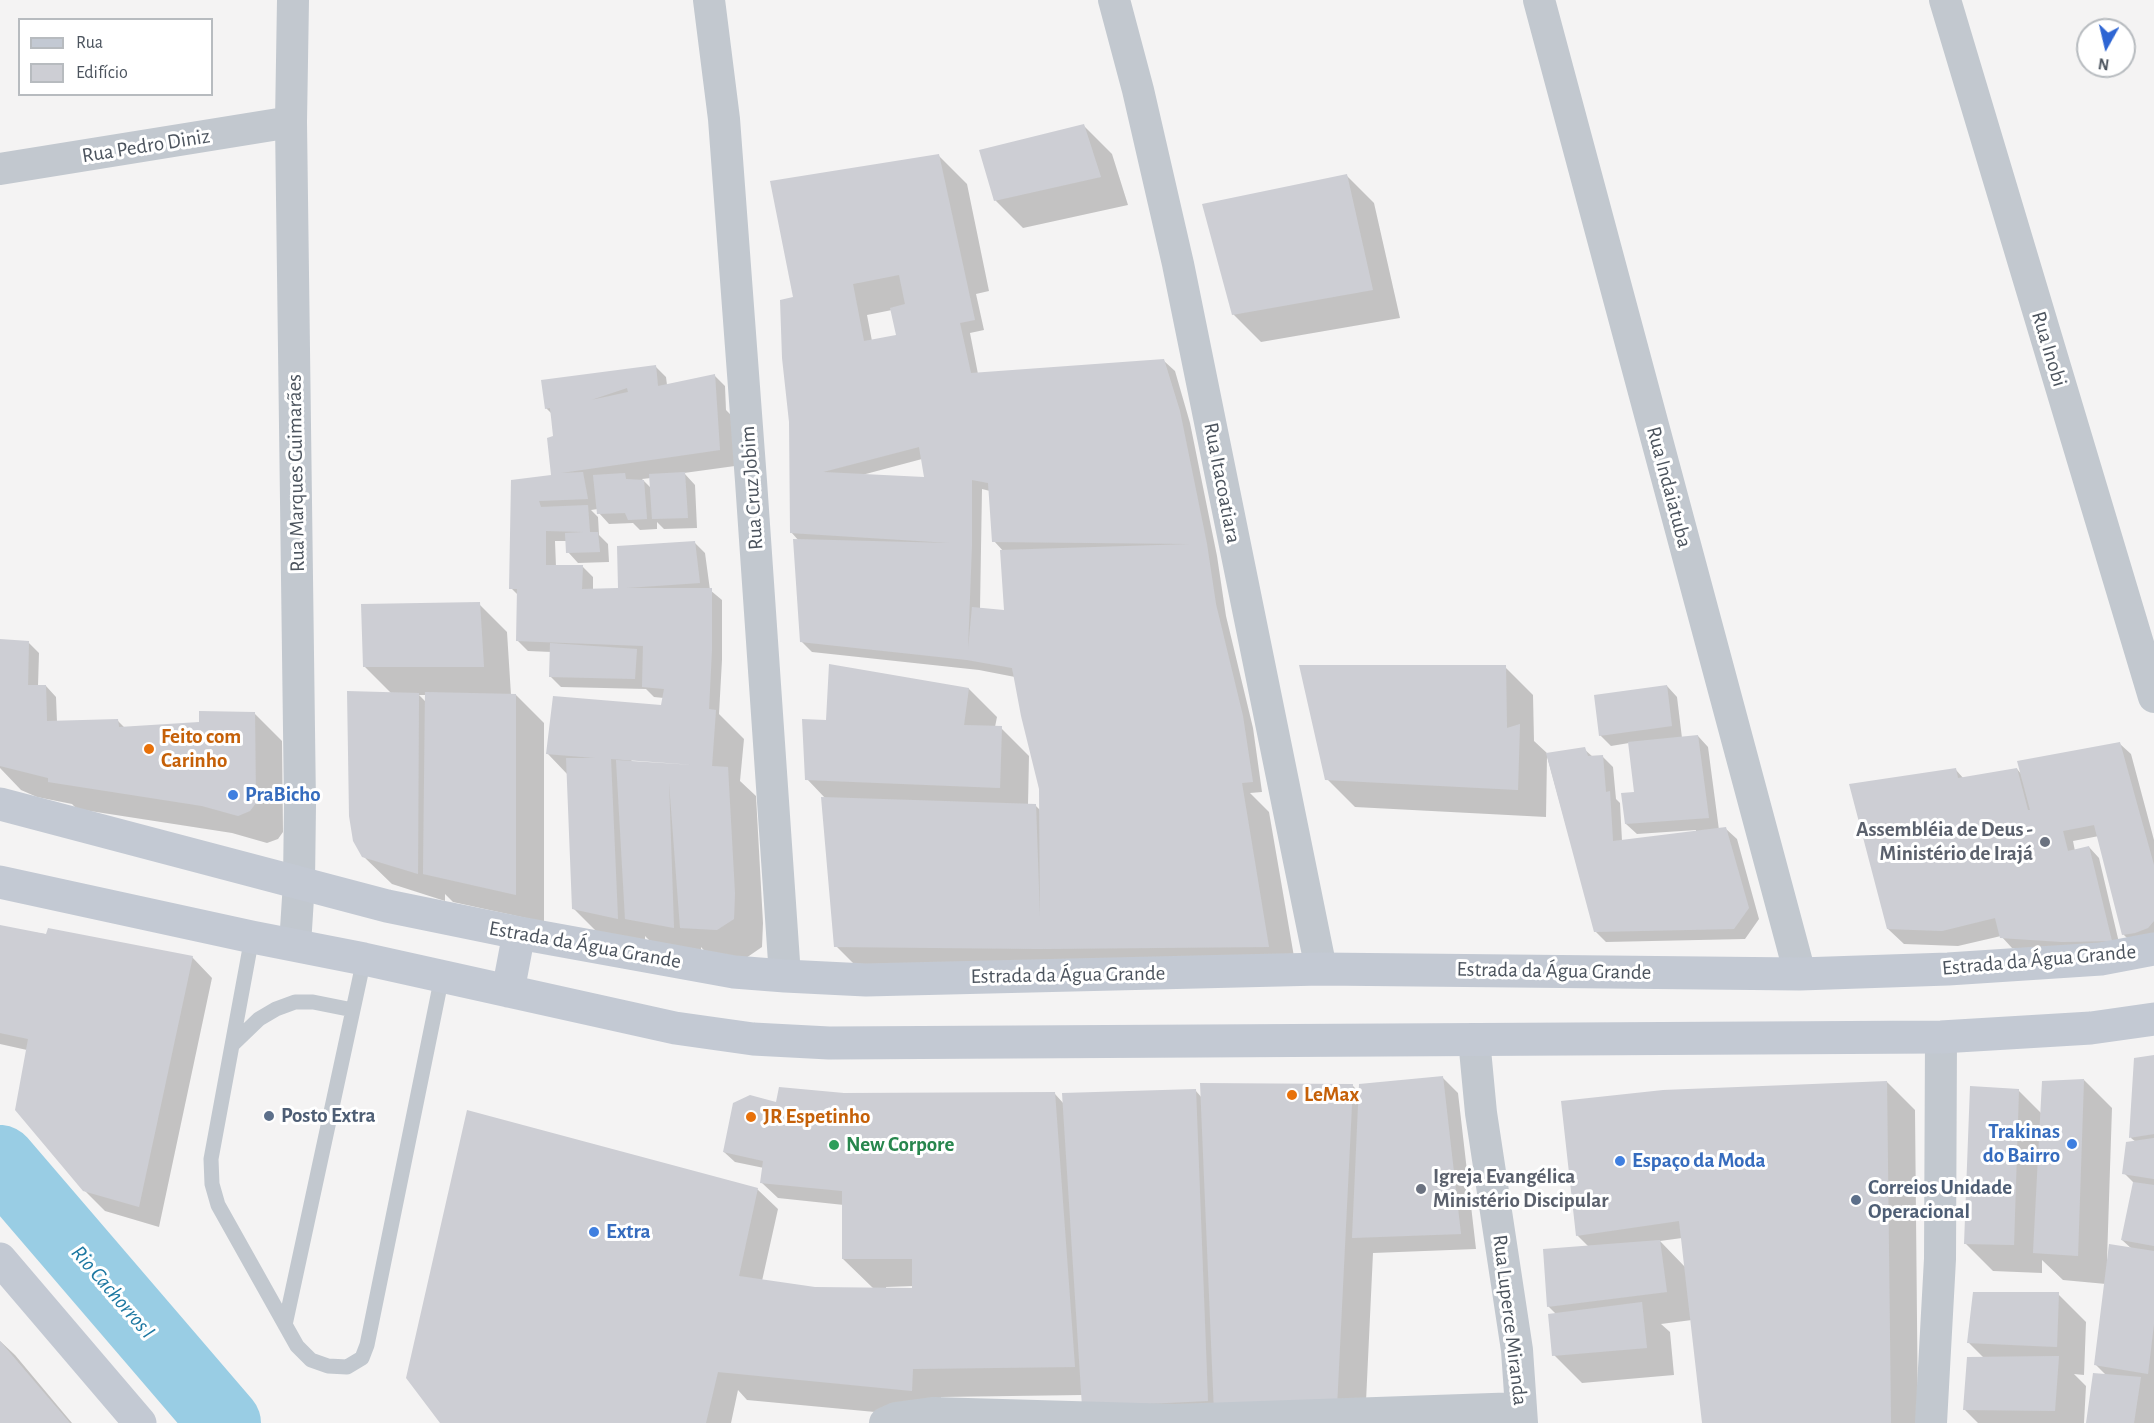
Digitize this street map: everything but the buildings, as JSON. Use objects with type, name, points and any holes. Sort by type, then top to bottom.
[{"type":"main road","name":"Estrada da Água Grande","points":[[0,804],[387,906],[519,933],[734,972],[785,976],[866,980],[1321,969],[1800,975],[1948,969],[2101,959],[2154,949]]},
{"type":"main road","points":[[0,882],[675,1028],[716,1035],[778,1041],[830,1043],[1941,1037],[2091,1028],[2154,1019]]},
{"type":"main road","points":[[508,991],[519,933]]},
{"type":"main road","points":[[0,1259],[140,1423]]},
{"type":"street","name":"Rua Marques Guimarães","points":[[293,0],[291,122],[300,805],[295,945]]},
{"type":"street","name":"Rua Cruz Jobim","points":[[709,0],[724,119],[752,481],[785,976]]},
{"type":"street","name":"Rua Itacoatiara","points":[[1114,0],[1138,90],[1178,264],[1321,969]]},
{"type":"street","name":"Rua Indaiatuba","points":[[1539,0],[1800,975]]},
{"type":"street","name":"Rua Inobi","points":[[1945,0],[2154,697]]},
{"type":"street","name":"Rua Pedro Diniz","points":[[0,169],[291,122]]},
{"type":"street","points":[[1931,1423],[1940,1259],[1941,1037]]},
{"type":"street","name":"Rua Luperce Miranda","points":[[1474,1039],[1480,1113],[1517,1350],[1522,1416]]},
{"type":"street","points":[[885,1423],[896,1418],[933,1413],[1175,1421],[1522,1416]]},
{"type":"lane","points":[[252,937],[211,1159],[212,1184],[218,1205],[297,1346],[311,1360],[328,1366],[347,1367],[362,1358],[365,1352],[442,976]]},
{"type":"lane","points":[[285,1325],[364,959]]},
{"type":"lane","points":[[232,1045],[259,1019],[295,1002],[312,1002],[353,1010]]},
{"type":"waterway","name":"Rio Cachorros I","points":[[0,1161],[225,1423]]},
{"type":"place","name":"Feito com Carinho","points":[[149,749]]},
{"type":"place","name":"PraBicho","points":[[233,795]]},
{"type":"place","name":"Assembléia de Deus - Ministério de Irajá","points":[[2045,842]]},
{"type":"place","name":"LeMax","points":[[1292,1095]]},
{"type":"place","name":"Posto Extra","points":[[269,1116]]},
{"type":"place","name":"JR Espetinho","points":[[751,1117]]},
{"type":"place","name":"Trakinas do Bairro","points":[[2072,1144]]},
{"type":"place","name":"New Corpore","points":[[834,1145]]},
{"type":"place","name":"Espaço da Moda","points":[[1620,1161]]},
{"type":"place","name":"Igreja Evangélica Ministério Discipular","points":[[1421,1189]]},
{"type":"place","name":"Correios Unidade Operacional","points":[[1856,1200]]},
{"type":"place","name":"Extra","points":[[594,1232]]}]
